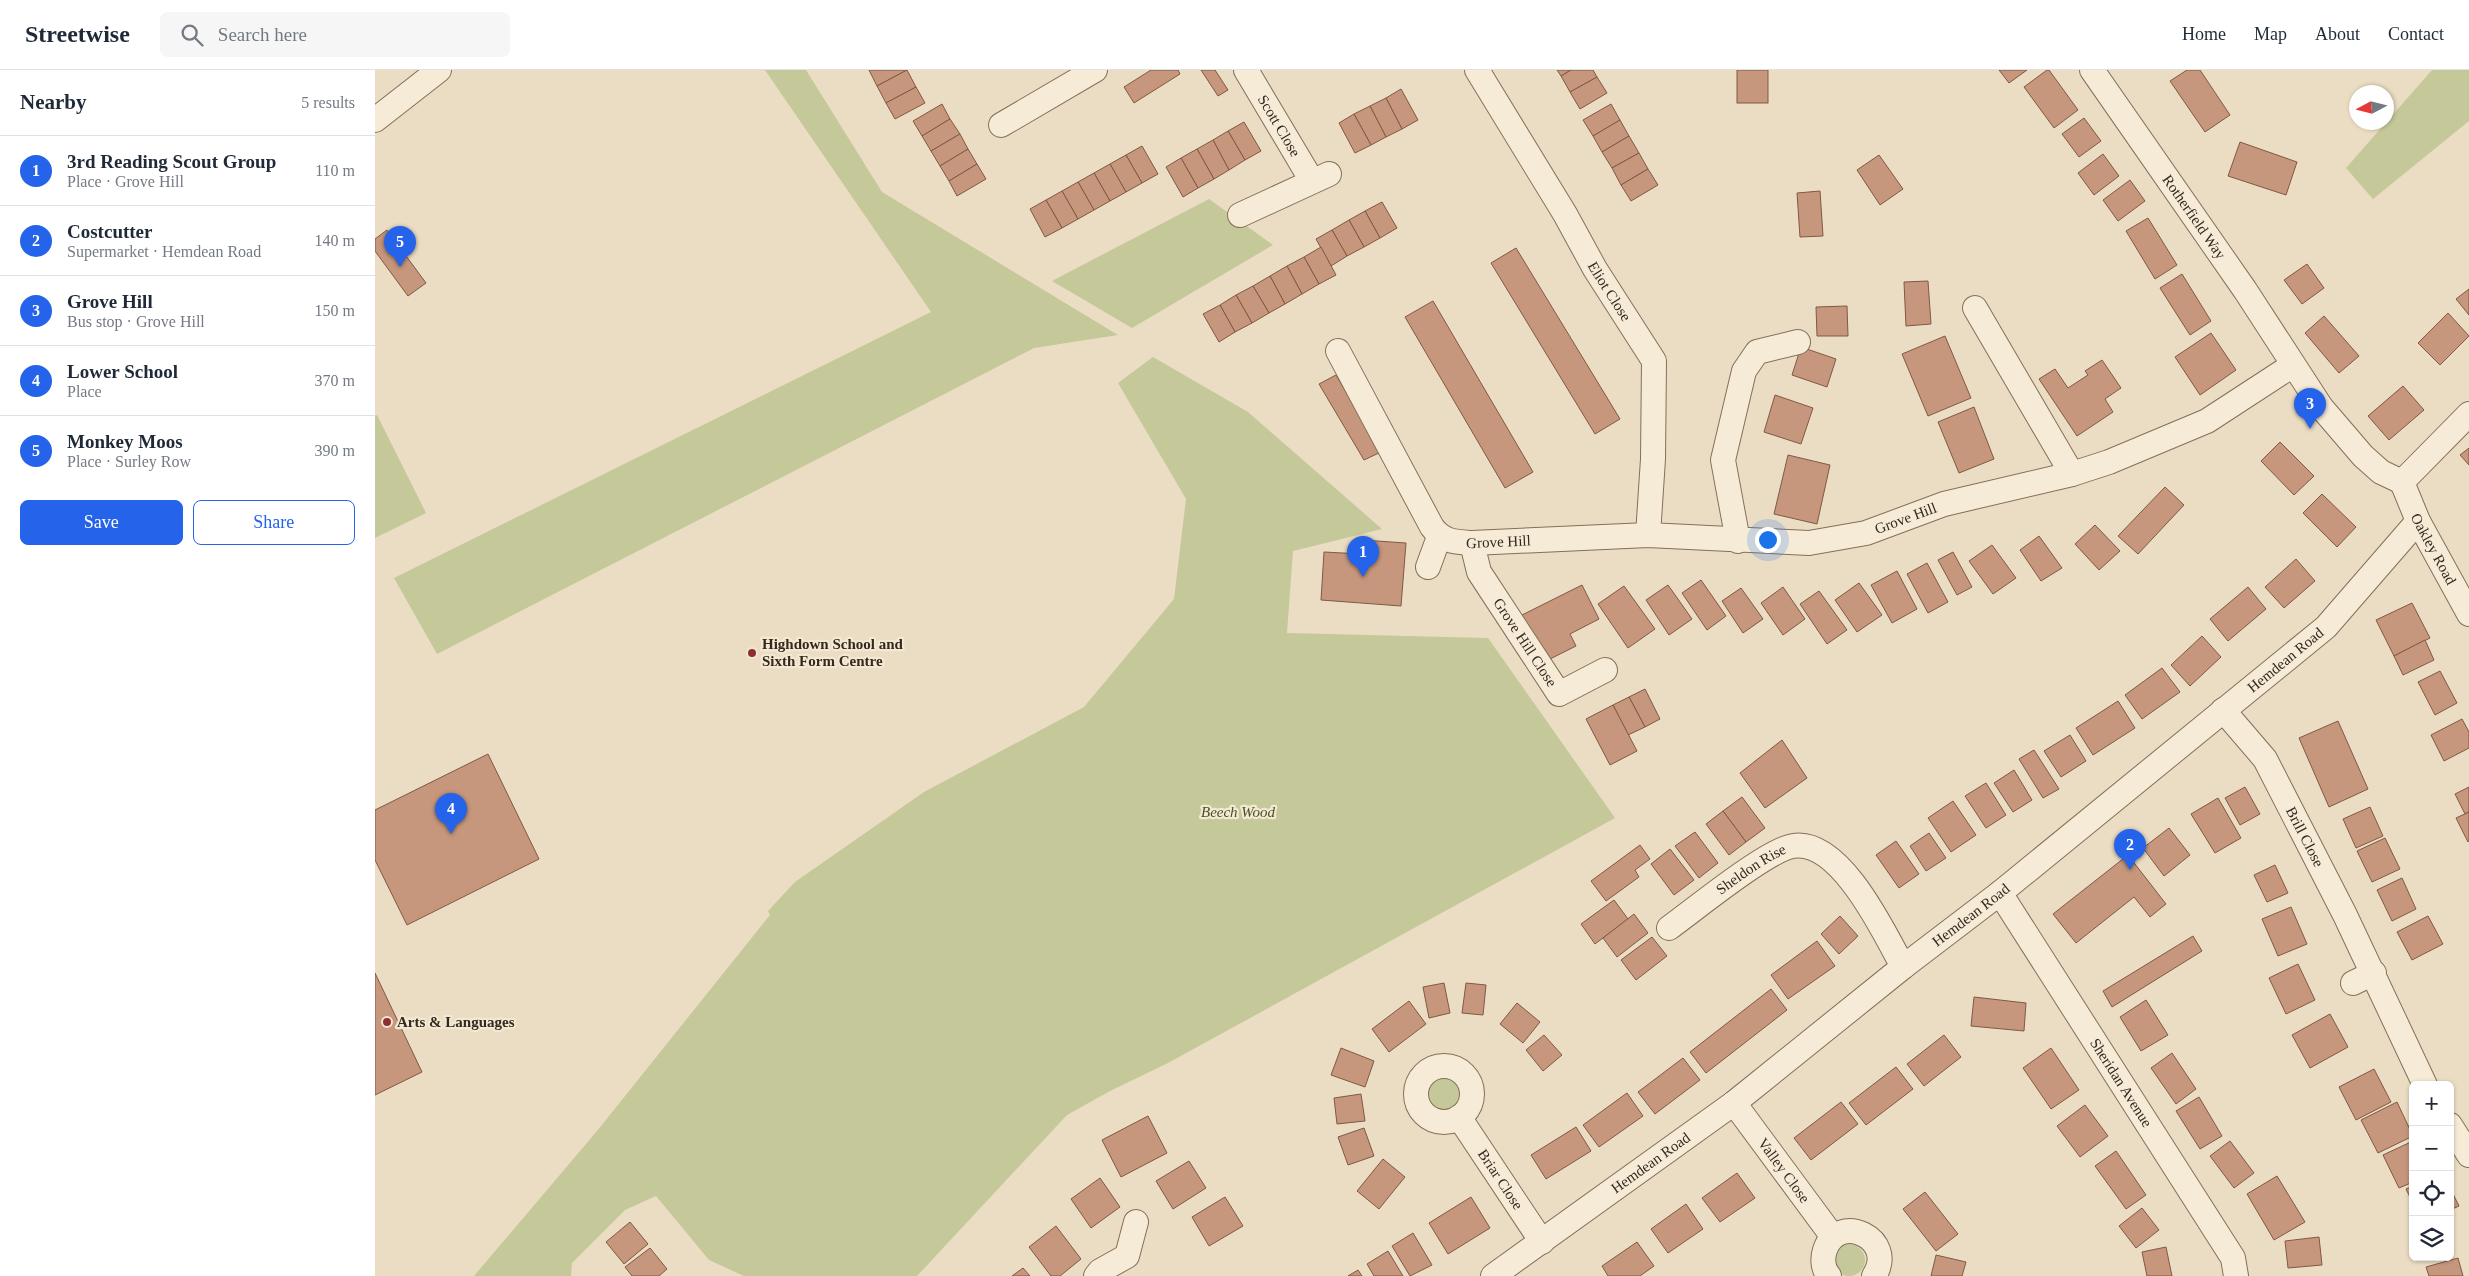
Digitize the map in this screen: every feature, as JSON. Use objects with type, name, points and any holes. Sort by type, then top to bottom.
[{"type":"street","points":[[375,120],[439,70]]},
{"type":"street","points":[[1001,125],[1095,70]]},
{"type":"street","name":"Scott Close","points":[[1240,215],[1321,178],[1246,70]]},
{"type":"street","name":"Eliot Close","points":[[1477,70],[1565,214],[1595,269],[1654,361],[1653,458],[1648,535]]},
{"type":"street","name":"Rotherfield Way","points":[[2092,70],[2245,290],[2293,365]]},
{"type":"street","points":[[1975,308],[2072,474]]},
{"type":"street","points":[[1738,541],[1723,460],[1744,371],[1757,352],[1798,342]]},
{"type":"street","points":[[1338,351],[1439,537],[1428,567]]},
{"type":"street","points":[[2293,365],[2321,407],[2363,456],[2381,472],[2402,482],[2469,414]]},
{"type":"street","name":"Grove Hill","points":[[1439,537],[1451,542],[1472,543],[1648,535],[1738,541],[1809,543],[1865,533],[1945,504],[2072,474],[2109,462],[2207,421],[2293,365]]},
{"type":"street","name":"Oakley Road","points":[[2402,482],[2417,521],[2469,614]]},
{"type":"street","name":"Hemdean Road","points":[[1493,1276],[1734,1103],[1903,967],[1999,893],[2326,627],[2417,521]]},
{"type":"street","name":"Grove Hill Close","points":[[1472,543],[1479,572],[1559,694],[1605,670]]},
{"type":"street","name":"Brill Close","points":[[2223,710],[2265,759],[2363,978],[2423,1081]]},
{"type":"street","name":"Sheldon Rise","points":[[1669,928],[1766,858],[1792,846],[1808,846],[1825,854],[1864,896],[1903,967]]},
{"type":"street","name":"Sheridan Avenue","points":[[1999,893],[2233,1258],[2236,1276]]},
{"type":"street","name":"Valley Close","points":[[1734,1103],[1833,1237]]},
{"type":"street","name":"Briar Close","points":[[1459,1118],[1542,1242]]},
{"type":"street","points":[[2451,1126],[2469,1155]]},
{"type":"street","points":[[1096,1276],[1100,1271],[1127,1256],[1136,1222]]},
{"type":"street","points":[[1829,1276],[1823,1263],[1827,1244],[1833,1237],[1850,1231],[1859,1232],[1873,1242],[1879,1258],[1874,1276]]},
{"type":"green space","points":[[765,70],[806,70],[882,192],[1118,335],[1034,348],[437,654],[394,578],[931,312]]},
{"type":"green space","points":[[2432,70],[2469,70],[2469,121],[2373,199],[2346,168],[2379,130],[2394,130],[2394,113]]},
{"type":"green space","points":[[1209,199],[1273,245],[1132,328],[1052,281]]},
{"type":"green space","name":"Beech Wood","points":[[1153,357],[1248,412],[1382,529],[1293,551],[1287,633],[1488,638],[1615,818],[1168,1063],[1110,1091],[1067,1115],[917,1276],[744,1276],[709,1260],[656,1196],[625,1210],[572,1263],[571,1276],[474,1276],[597,1131],[770,915],[768,911],[795,882],[924,792],[1084,707],[1174,599],[1186,499],[1118,383]]},
{"type":"green space","points":[[377,415],[426,513],[375,538],[375,416]]},
{"type":"green space","points":[[1444,1078],[1456,1082],[1460,1094],[1456,1106],[1444,1110],[1432,1106],[1428,1094],[1432,1082]]},
{"type":"green space","points":[[1849,1244],[1860,1249],[1865,1260],[1860,1271],[1849,1276],[1838,1271],[1833,1260],[1838,1249]]},
{"type":"building","points":[[869,70],[907,70],[877,86]]},
{"type":"building","points":[[907,70],[916,87],[886,103],[877,86]]},
{"type":"building","points":[[1151,70],[1178,70],[1180,74],[1134,103],[1124,87]]},
{"type":"building","points":[[1201,70],[1215,70],[1228,90],[1218,96]]},
{"type":"building","points":[[1557,70],[1571,70],[1561,76]]},
{"type":"building","points":[[1571,70],[1593,70],[1597,77],[1570,92],[1561,76]]},
{"type":"building","points":[[1737,70],[1768,70],[1768,103],[1737,103]]},
{"type":"building","points":[[1999,70],[2027,70],[2009,83]]},
{"type":"building","points":[[2049,70],[2078,110],[2054,128],[2024,87]]},
{"type":"building","points":[[2187,70],[2200,70],[2230,115],[2205,132],[2170,81]]},
{"type":"building","points":[[1597,77],[1607,93],[1580,109],[1570,92]]},
{"type":"building","points":[[916,87],[925,103],[895,119],[886,103]]},
{"type":"building","points":[[1401,89],[1418,120],[1402,129],[1386,98]]},
{"type":"building","points":[[1386,98],[1402,129],[1386,137],[1370,106]]},
{"type":"building","points":[[942,104],[950,119],[922,136],[913,121]]},
{"type":"building","points":[[1611,104],[1620,120],[1593,136],[1583,120]]},
{"type":"building","points":[[1370,106],[1386,137],[1371,145],[1354,114]]},
{"type":"building","points":[[1354,114],[1371,145],[1355,153],[1339,123]]},
{"type":"building","points":[[2084,118],[2101,141],[2079,157],[2062,134]]},
{"type":"building","points":[[950,119],[960,134],[931,151],[922,136]]},
{"type":"building","points":[[1620,120],[1629,136],[1602,152],[1593,136]]},
{"type":"building","points":[[1244,122],[1261,151],[1245,160],[1228,131]]},
{"type":"building","points":[[1228,131],[1245,160],[1229,170],[1213,140]]},
{"type":"building","points":[[960,134],[968,149],[940,166],[931,151]]},
{"type":"building","points":[[1629,136],[1639,153],[1612,168],[1602,152]]},
{"type":"building","points":[[1213,140],[1229,170],[1214,179],[1197,149]]},
{"type":"building","points":[[2240,142],[2297,162],[2286,195],[2228,176]]},
{"type":"building","points":[[1142,146],[1158,174],[1142,183],[1126,155]]},
{"type":"building","points":[[968,149],[977,164],[949,181],[940,166]]},
{"type":"building","points":[[1197,149],[1214,179],[1198,188],[1181,158]]},
{"type":"building","points":[[1639,153],[1648,169],[1621,185],[1612,168]]},
{"type":"building","points":[[2103,154],[2119,176],[2094,195],[2078,173]]},
{"type":"building","points":[[1126,155],[1142,183],[1126,192],[1110,164]]},
{"type":"building","points":[[1879,155],[1903,189],[1880,205],[1857,170]]},
{"type":"building","points":[[1181,158],[1198,188],[1183,197],[1166,167]]},
{"type":"building","points":[[977,164],[986,179],[957,196],[949,181]]},
{"type":"building","points":[[1110,164],[1126,192],[1110,201],[1094,173]]},
{"type":"building","points":[[1648,169],[1658,185],[1631,201],[1621,185]]},
{"type":"building","points":[[1094,173],[1110,201],[1094,210],[1078,182]]},
{"type":"building","points":[[2130,180],[2145,201],[2118,221],[2103,200]]},
{"type":"building","points":[[1078,182],[1094,210],[1078,219],[1062,191]]},
{"type":"building","points":[[1062,191],[1078,219],[1062,228],[1046,200]]},
{"type":"building","points":[[1820,191],[1823,236],[1800,237],[1797,193]]},
{"type":"building","points":[[1046,200],[1062,228],[1045,237],[1030,209]]},
{"type":"building","points":[[1382,202],[1397,228],[1380,238],[1365,211]]},
{"type":"building","points":[[1365,211],[1380,238],[1364,247],[1349,220]]},
{"type":"building","points":[[2148,218],[2177,265],[2155,279],[2126,231]]},
{"type":"building","points":[[1349,220],[1364,247],[1347,256],[1332,230]]},
{"type":"building","points":[[387,230],[426,283],[408,296],[375,251],[375,239]]},
{"type":"building","points":[[1332,230],[1347,256],[1331,266],[1316,239]]},
{"type":"building","points":[[1321,247],[1336,275],[1319,284],[1304,257]]},
{"type":"building","points":[[1516,248],[1620,419],[1595,434],[1491,263]]},
{"type":"building","points":[[1304,257],[1319,284],[1302,294],[1287,266]]},
{"type":"building","points":[[2307,264],[2324,288],[2302,304],[2284,280]]},
{"type":"building","points":[[1287,266],[1302,294],[1285,304],[1270,276]]},
{"type":"building","points":[[2182,274],[2211,321],[2190,335],[2160,288]]},
{"type":"building","points":[[1270,276],[1285,304],[1269,313],[1253,286]]},
{"type":"building","points":[[1928,281],[1931,324],[1906,326],[1904,282]]},
{"type":"building","points":[[1253,286],[1269,313],[1252,323],[1236,295]]},
{"type":"building","points":[[2469,289],[2469,315],[2456,299]]},
{"type":"building","points":[[1236,295],[1252,323],[1235,332],[1220,305]]},
{"type":"building","points":[[1433,301],[1533,472],[1505,488],[1405,317]]},
{"type":"building","points":[[1220,305],[1235,332],[1219,342],[1203,314]]},
{"type":"building","points":[[1847,306],[1848,336],[1817,336],[1816,307]]},
{"type":"building","points":[[2448,313],[2469,336],[2440,365],[2418,343]]},
{"type":"building","points":[[2324,316],[2359,356],[2339,373],[2305,333]]},
{"type":"building","points":[[2211,333],[2236,370],[2200,395],[2175,357]]},
{"type":"building","points":[[1945,336],[1971,398],[1928,416],[1902,354]]},
{"type":"building","points":[[1801,347],[1836,359],[1827,387],[1792,375]]},
{"type":"building","points":[[2102,360],[2121,388],[2105,399],[2113,412],[2077,436],[2039,379],[2055,369],[2068,388],[2088,375],[2085,371]]},
{"type":"building","points":[[1336,375],[1381,452],[1364,460],[1319,384]]},
{"type":"building","points":[[2403,386],[2424,410],[2389,440],[2368,416]]},
{"type":"building","points":[[1775,395],[1813,408],[1801,444],[1764,432]]},
{"type":"building","points":[[1974,407],[1994,459],[1959,473],[1938,422]]},
{"type":"building","points":[[2280,442],[2314,476],[2294,495],[2261,461]]},
{"type":"building","points":[[2469,448],[2469,465],[2460,455]]},
{"type":"building","points":[[1788,455],[1830,465],[1817,524],[1774,514]]},
{"type":"building","points":[[2165,487],[2184,505],[2138,554],[2118,536]]},
{"type":"building","points":[[2322,494],[2356,527],[2337,547],[2303,513]]},
{"type":"building","points":[[2095,525],[2120,551],[2099,570],[2075,544]]},
{"type":"building","points":[[2039,536],[2062,568],[2041,581],[2020,550]]},
{"type":"building","points":[[1363,540],[1406,543],[1401,606],[1321,600],[1324,552],[1362,554]]},
{"type":"building","points":[[1992,545],[2016,578],[1993,594],[1969,561]]},
{"type":"building","points":[[1953,552],[1972,587],[1957,595],[1938,560]]},
{"type":"building","points":[[2296,559],[2315,581],[2284,608],[2265,587]]},
{"type":"building","points":[[1927,563],[1948,602],[1928,613],[1907,574]]},
{"type":"building","points":[[1897,571],[1917,609],[1892,623],[1871,585]]},
{"type":"building","points":[[1701,580],[1726,616],[1707,630],[1682,593]]},
{"type":"building","points":[[1859,583],[1882,615],[1857,632],[1835,600]]},
{"type":"building","points":[[1582,585],[1599,619],[1570,634],[1576,646],[1546,661],[1522,615]]},
{"type":"building","points":[[1668,585],[1692,619],[1669,635],[1646,600]]},
{"type":"building","points":[[1624,586],[1655,629],[1628,648],[1598,604]]},
{"type":"building","points":[[1783,587],[1805,619],[1783,635],[1761,603]]},
{"type":"building","points":[[2248,587],[2266,609],[2228,641],[2210,619]]},
{"type":"building","points":[[1741,588],[1763,619],[1743,633],[1722,601]]},
{"type":"building","points":[[1819,591],[1847,630],[1827,644],[1800,604]]},
{"type":"building","points":[[2412,603],[2430,638],[2394,656],[2376,620]]},
{"type":"building","points":[[2202,636],[2221,657],[2190,686],[2171,665]]},
{"type":"building","points":[[2425,640],[2434,660],[2403,675],[2394,656]]},
{"type":"building","points":[[2162,668],[2180,692],[2142,719],[2125,695]]},
{"type":"building","points":[[2440,671],[2457,703],[2435,715],[2418,682]]},
{"type":"building","points":[[1645,689],[1660,719],[1645,727],[1629,697]]},
{"type":"building","points":[[1629,697],[1645,727],[1628,735],[1613,705]]},
{"type":"building","points":[[2118,701],[2135,728],[2093,755],[2076,728]]},
{"type":"building","points":[[1613,705],[1637,751],[1610,765],[1586,719]]},
{"type":"building","points":[[2462,719],[2469,732],[2469,748],[2444,761],[2431,735]]},
{"type":"building","points":[[2338,721],[2368,789],[2329,807],[2299,738]]},
{"type":"building","points":[[2070,735],[2086,761],[2061,777],[2044,751]]},
{"type":"building","points":[[1782,740],[1807,778],[1765,808],[1740,773]]},
{"type":"building","points":[[2034,750],[2059,789],[2043,798],[2019,759]]},
{"type":"building","points":[[488,754],[539,859],[407,925],[375,860],[375,810]]},
{"type":"building","points":[[2014,770],[2032,800],[2013,812],[1994,783]]},
{"type":"building","points":[[1986,783],[2006,815],[1986,828],[1965,796]]},
{"type":"building","points":[[2245,787],[2260,814],[2240,825],[2225,798]]},
{"type":"building","points":[[2469,787],[2469,812],[2465,814],[2455,794]]},
{"type":"building","points":[[1742,797],[1765,828],[1746,842],[1723,811]]},
{"type":"building","points":[[2218,798],[2241,838],[2215,853],[2191,814]]},
{"type":"building","points":[[1953,801],[1976,835],[1951,852],[1928,818]]},
{"type":"building","points":[[2370,807],[2383,836],[2356,848],[2343,819]]},
{"type":"building","points":[[1723,811],[1746,842],[1729,855],[1706,824]]},
{"type":"building","points":[[2469,812],[2469,841],[2468,842],[2456,818]]},
{"type":"building","points":[[2169,828],[2190,855],[2164,876],[2143,848]]},
{"type":"building","points":[[1695,832],[1718,863],[1699,878],[1675,846]]},
{"type":"building","points":[[1929,833],[1946,858],[1926,871],[1910,846]]},
{"type":"building","points":[[2385,838],[2400,869],[2372,882],[2357,851]]},
{"type":"building","points":[[1896,841],[1919,874],[1899,888],[1876,855]]},
{"type":"building","points":[[1640,845],[1650,859],[1635,870],[1639,877],[1606,901],[1591,881]]},
{"type":"building","points":[[1670,849],[1694,880],[1674,895],[1651,864]]},
{"type":"building","points":[[2128,855],[2166,904],[2150,917],[2134,897],[2076,943],[2053,914]]},
{"type":"building","points":[[2275,865],[2288,893],[2267,902],[2254,875]]},
{"type":"building","points":[[2402,878],[2416,909],[2392,921],[2377,890]]},
{"type":"building","points":[[1614,900],[1628,919],[1595,944],[1581,924]]},
{"type":"building","points":[[2291,907],[2307,944],[2278,956],[2262,919]]},
{"type":"building","points":[[1634,914],[1648,933],[1617,957],[1603,938]]},
{"type":"building","points":[[1840,916],[1858,936],[1839,954],[1821,934]]},
{"type":"building","points":[[2428,916],[2443,944],[2412,960],[2397,932]]},
{"type":"building","points":[[2193,936],[2202,951],[2112,1007],[2103,991]]},
{"type":"building","points":[[1652,937],[1667,956],[1636,980],[1621,960]]},
{"type":"building","points":[[1817,941],[1835,966],[1788,999],[1771,975]]},
{"type":"building","points":[[2298,964],[2315,1000],[2286,1014],[2269,978]]},
{"type":"building","name":"Arts & Languages","points":[[375,973],[422,1072],[375,1095]]},
{"type":"building","points":[[1444,983],[1450,1013],[1429,1018],[1423,987]]},
{"type":"building","points":[[1466,983],[1486,985],[1483,1015],[1462,1013]]},
{"type":"building","points":[[1771,989],[1787,1010],[1706,1073],[1690,1052]]},
{"type":"building","points":[[1974,997],[2026,1003],[2024,1031],[1971,1026]]},
{"type":"building","points":[[2146,1000],[2168,1035],[2141,1051],[2120,1017]]},
{"type":"building","points":[[1409,1001],[1426,1024],[1389,1052],[1372,1029]]},
{"type":"building","points":[[1517,1003],[1540,1022],[1523,1043],[1500,1024]]},
{"type":"building","points":[[2330,1014],[2348,1047],[2310,1068],[2292,1035]]},
{"type":"building","points":[[1544,1035],[1562,1055],[1543,1071],[1526,1050]]},
{"type":"building","points":[[1944,1035],[1961,1057],[1924,1086],[1907,1064]]},
{"type":"building","points":[[1341,1048],[1374,1061],[1365,1087],[1331,1075]]},
{"type":"building","points":[[2051,1048],[2079,1090],[2051,1109],[2023,1068]]},
{"type":"building","points":[[2172,1053],[2196,1089],[2176,1104],[2151,1068]]},
{"type":"building","points":[[1683,1058],[1700,1080],[1655,1114],[1638,1092]]},
{"type":"building","points":[[1896,1067],[1913,1089],[1866,1125],[1849,1103]]},
{"type":"building","points":[[2374,1069],[2391,1102],[2356,1120],[2339,1087]]},
{"type":"building","points":[[1627,1093],[1643,1116],[1599,1147],[1583,1125]]},
{"type":"building","points":[[1361,1094],[1365,1121],[1337,1124],[1334,1098]]},
{"type":"building","points":[[2199,1097],[2222,1136],[2200,1149],[2176,1111]]},
{"type":"building","points":[[1841,1102],[1858,1124],[1811,1160],[1794,1138]]},
{"type":"building","points":[[2397,1102],[2409,1128],[2409,1138],[2378,1153],[2361,1120]]},
{"type":"building","points":[[2085,1105],[2108,1136],[2080,1157],[2057,1126]]},
{"type":"building","points":[[1148,1116],[1167,1153],[1121,1177],[1102,1140]]},
{"type":"building","points":[[1576,1127],[1591,1151],[1546,1179],[1531,1155]]},
{"type":"building","points":[[1364,1128],[1374,1156],[1348,1165],[1338,1137]]},
{"type":"building","points":[[2230,1141],[2254,1173],[2234,1188],[2210,1156]]},
{"type":"building","points":[[2409,1143],[2409,1184],[2399,1188],[2383,1155]]},
{"type":"building","points":[[2116,1151],[2146,1195],[2126,1209],[2095,1166]]},
{"type":"building","points":[[1383,1159],[1405,1177],[1379,1209],[1357,1191]]},
{"type":"building","points":[[1189,1161],[1206,1188],[1173,1209],[1156,1181]]},
{"type":"building","points":[[1737,1173],[1755,1198],[1720,1222],[1702,1198]]},
{"type":"building","points":[[2277,1176],[2305,1222],[2274,1240],[2247,1194]]},
{"type":"building","points":[[1100,1178],[1120,1207],[1091,1228],[1071,1199]]},
{"type":"building","points":[[1925,1192],[1958,1234],[1936,1251],[1903,1209]]},
{"type":"building","points":[[2454,1196],[2459,1206],[2454,1208]]},
{"type":"building","points":[[1225,1197],[1243,1226],[1209,1246],[1192,1217]]},
{"type":"building","points":[[1471,1197],[1490,1228],[1448,1254],[1429,1223]]},
{"type":"building","points":[[1686,1204],[1703,1229],[1668,1253],[1651,1229]]},
{"type":"building","points":[[2142,1208],[2159,1230],[2136,1248],[2119,1226]]},
{"type":"building","points":[[630,1222],[648,1244],[624,1264],[606,1242]]},
{"type":"building","points":[[1056,1226],[1081,1259],[1060,1276],[1051,1276],[1029,1247]]},
{"type":"building","points":[[1413,1233],[1432,1265],[1410,1276],[1392,1246]]},
{"type":"building","points":[[2319,1237],[2322,1265],[2288,1268],[2285,1241]]},
{"type":"building","points":[[1637,1242],[1654,1266],[1640,1276],[1608,1276],[1602,1266]]},
{"type":"building","points":[[2166,1247],[2172,1276],[2147,1276],[2142,1252]]},
{"type":"building","points":[[650,1248],[667,1269],[659,1276],[632,1276],[625,1267]]},
{"type":"building","points":[[1388,1251],[1403,1276],[1374,1276],[1367,1264]]},
{"type":"building","points":[[1936,1255],[1966,1262],[1962,1276],[1931,1276]]},
{"type":"building","points":[[2458,1258],[2463,1276],[2429,1276],[2426,1267],[2454,1261]]},
{"type":"building","points":[[1023,1268],[1030,1276],[1012,1276]]},
{"type":"building","points":[[1358,1270],[1362,1276],[1348,1276]]},
{"type":"place","name":"Monkey Moos","points":[[400,267]]},
{"type":"place","name":"Grove Hill","points":[[2310,429]]},
{"type":"place","name":"3rd Reading Scout Group","points":[[1363,577]]},
{"type":"place","name":"Highdown School and Sixth Form Centre","points":[[752,653]]},
{"type":"place","name":"Lower School","points":[[451,834]]},
{"type":"place","name":"Costcutter","points":[[2130,870]]},
{"type":"place","name":"Arts & Languages","points":[[387,1022]]}]
